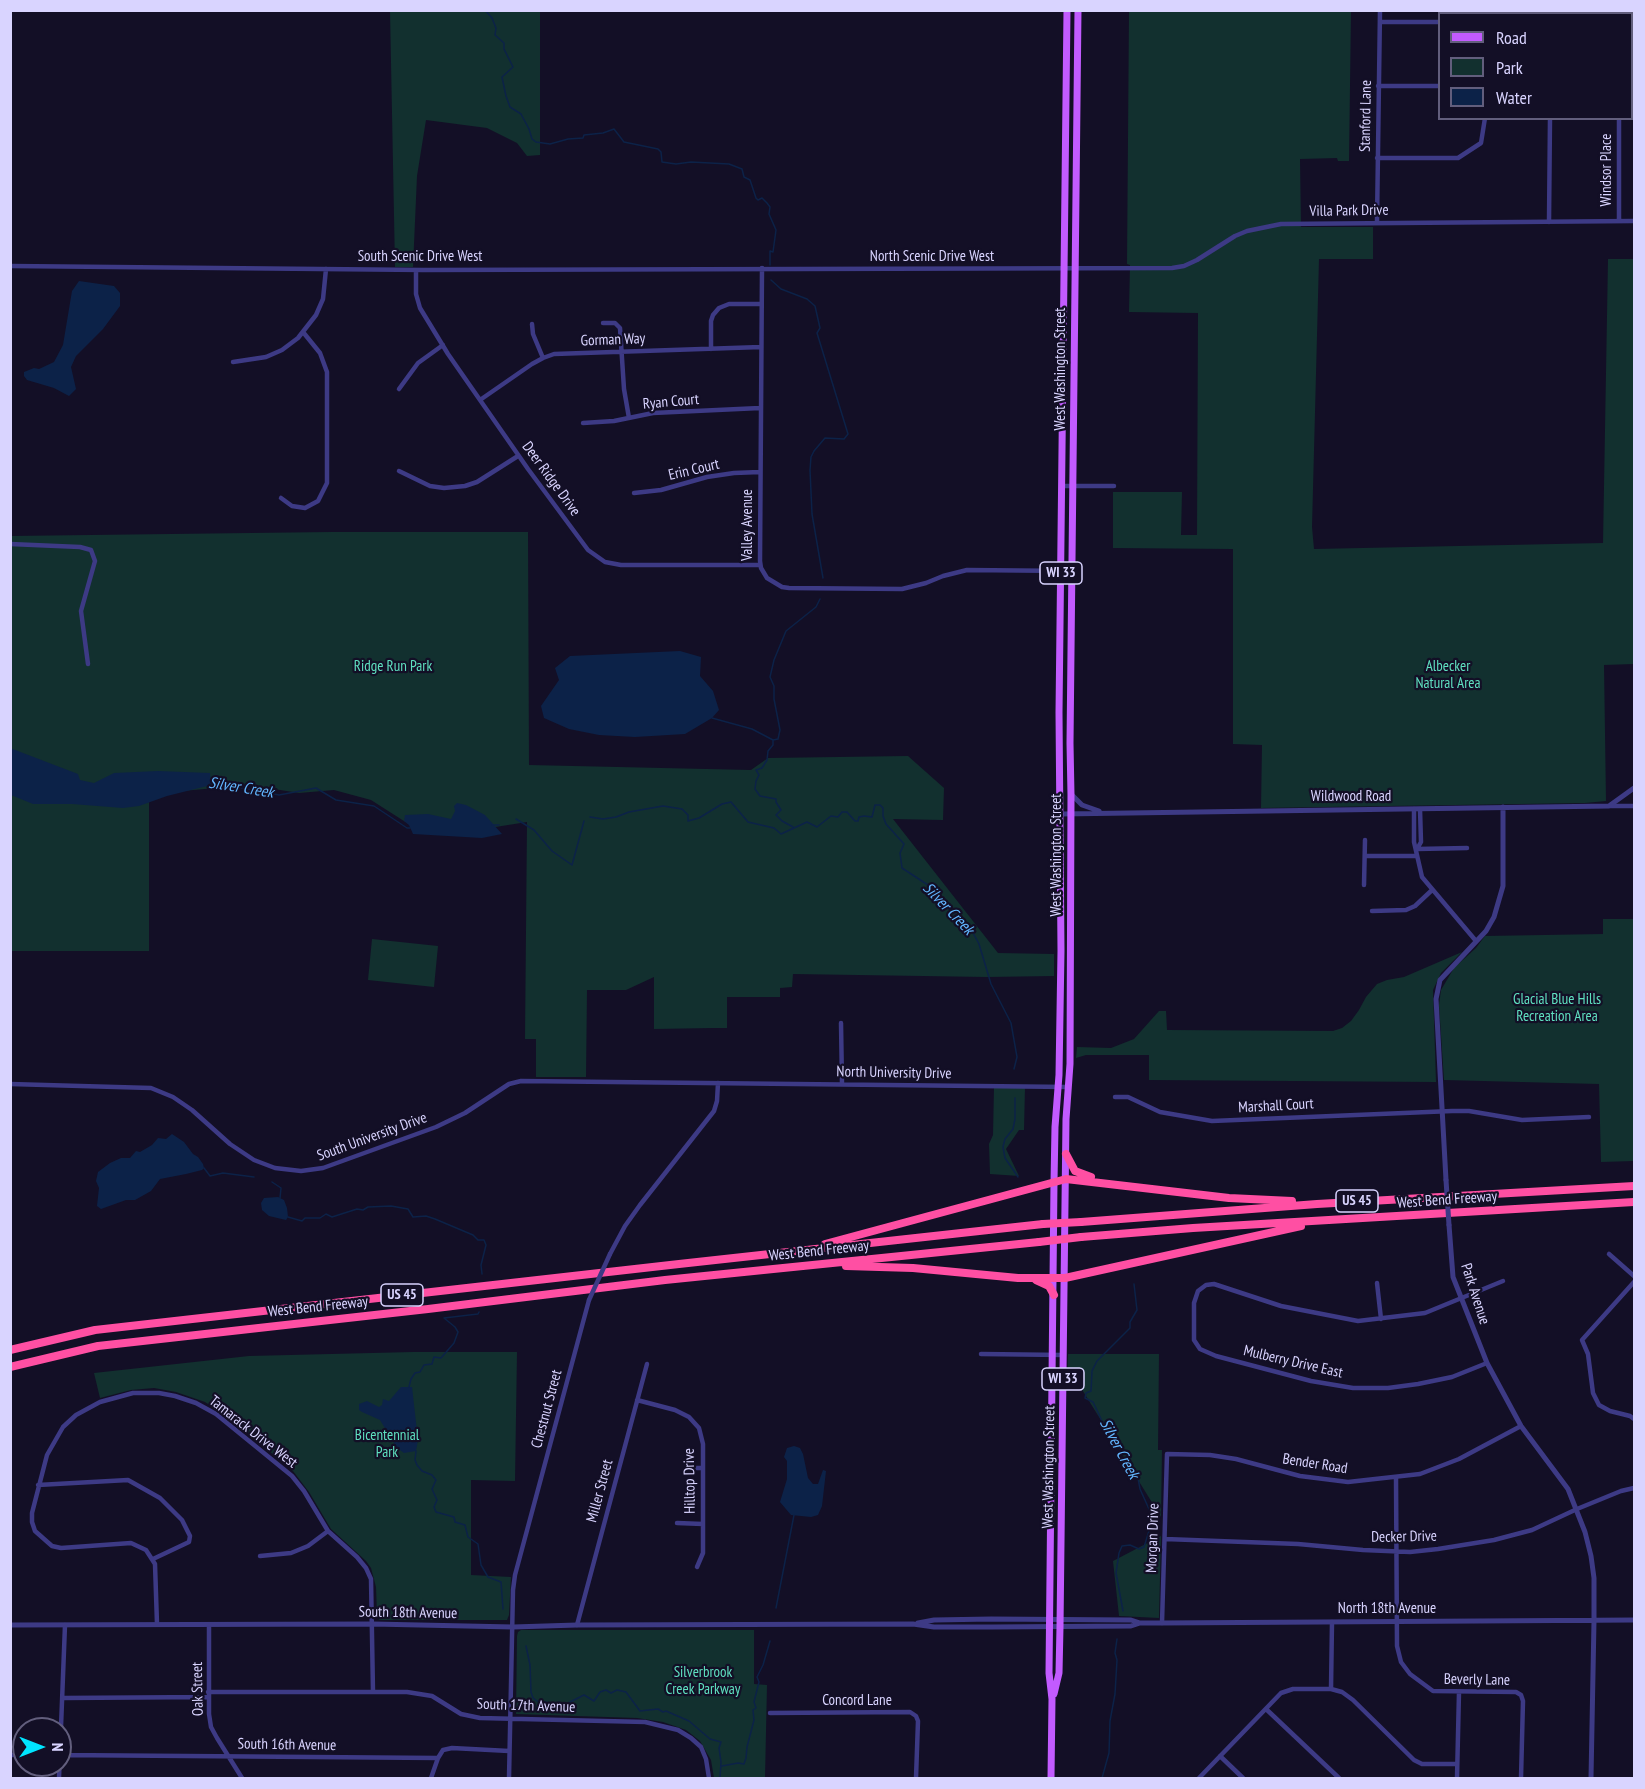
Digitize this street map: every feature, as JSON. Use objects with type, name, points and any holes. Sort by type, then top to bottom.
[{"type":"highway","points":[[1066,1154],[1075,1171],[1100,1182]]},
{"type":"highway","points":[[795,1252],[1065,1179],[1229,1198],[1317,1204]]},
{"type":"highway","name":"West Bend Freeway","points":[[10,1350],[95,1330],[1043,1224],[1317,1204],[1635,1186]]},
{"type":"highway","name":"West Bend Freeway","points":[[10,1367],[98,1346],[665,1280],[1039,1242],[1192,1228],[1635,1202]]},
{"type":"highway","points":[[790,1268],[881,1266],[1054,1279],[1324,1221]]},
{"type":"highway","points":[[1035,1279],[1048,1286],[1053,1295]]},
{"type":"main road","name":"West Washington Street","points":[[1051,1779],[1052,1699],[1049,1673],[1054,1182],[1058,1086],[1061,814],[1059,712],[1067,10]]},
{"type":"main road","name":"West Washington Street","points":[[1052,1699],[1059,1673],[1065,1179],[1069,1087],[1071,571],[1077,10]]},
{"type":"street","name":"Stanford Lane","points":[[1377,222],[1380,10]]},
{"type":"street","points":[[1380,22],[1438,22]]},
{"type":"street","points":[[1378,86],[1438,86]]},
{"type":"street","points":[[1549,222],[1550,120]]},
{"type":"street","name":"Windsor Place","points":[[1619,120],[1619,221]]},
{"type":"street","points":[[1377,158],[1458,158],[1481,143],[1485,121]]},
{"type":"street","name":"Villa Park Drive","points":[[1075,270],[1184,266],[1235,236],[1281,224],[1635,221]]},
{"type":"street","name":"South Scenic Drive West","points":[[10,266],[416,270],[788,268]]},
{"type":"street","name":"Valley Avenue","points":[[762,268],[760,565],[767,578],[782,587],[789,588],[902,589],[967,570],[1071,571]]},
{"type":"street","name":"North Scenic Drive West","points":[[788,268],[1075,270]]},
{"type":"street","points":[[233,362],[266,357],[290,345],[303,332],[316,315],[323,299],[326,269]]},
{"type":"street","name":"Deer Ridge Drive","points":[[416,270],[416,294],[420,308],[442,345],[518,456],[588,550],[605,562],[621,565],[760,565]]},
{"type":"street","points":[[711,348],[711,321],[719,308],[729,304],[761,304]]},
{"type":"street","points":[[603,323],[615,323],[619,326],[623,352],[624,389],[629,418]]},
{"type":"street","points":[[532,324],[533,334],[543,358]]},
{"type":"street","points":[[281,498],[292,506],[305,508],[318,501],[327,483],[327,372],[320,353],[303,332]]},
{"type":"street","points":[[399,389],[418,363],[442,345]]},
{"type":"street","name":"Gorman Way","points":[[480,400],[543,358],[554,354],[761,347]]},
{"type":"street","name":"Ryan Court","points":[[583,423],[653,413],[760,408]]},
{"type":"street","points":[[399,471],[430,486],[444,488],[465,486],[477,482],[518,456]]},
{"type":"street","name":"Erin Court","points":[[634,493],[661,490],[706,477],[760,472]]},
{"type":"street","points":[[1063,486],[1114,486]]},
{"type":"street","points":[[10,544],[80,547],[91,550],[95,561],[81,611],[88,664]]},
{"type":"street","points":[[1609,806],[1635,788]]},
{"type":"street","points":[[1071,795],[1082,805],[1104,813]]},
{"type":"street","points":[[1609,806],[1635,806]]},
{"type":"street","name":"Wildwood Road","points":[[1061,814],[1609,806]]},
{"type":"street","name":"Park Avenue","points":[[1503,807],[1503,885],[1494,917],[1486,931],[1440,980],[1436,999],[1453,1276],[1487,1363],[1521,1426],[1568,1489],[1577,1509],[1591,1556],[1594,1578],[1591,1779]]},
{"type":"street","points":[[1417,809],[1420,842],[1417,856],[1422,877],[1431,891],[1476,941]]},
{"type":"street","points":[[1364,885],[1365,840]]},
{"type":"street","points":[[1417,849],[1467,848]]},
{"type":"street","points":[[1365,856],[1417,856]]},
{"type":"street","points":[[1372,911],[1406,910],[1415,906],[1431,891]]},
{"type":"street","points":[[841,1023],[842,1084]]},
{"type":"street","name":"South University Drive","points":[[10,1084],[151,1088],[179,1100],[230,1144],[254,1160],[275,1168],[301,1171],[323,1168],[436,1127],[465,1113],[509,1084],[521,1081],[718,1083]]},
{"type":"street","name":"North University Drive","points":[[718,1083],[1069,1087]]},
{"type":"street","name":"Chestnut Street","points":[[509,1779],[515,1575],[589,1300],[610,1254],[640,1204],[714,1111],[718,1083]]},
{"type":"street","name":"Marshall Court","points":[[1114,1097],[1128,1097],[1160,1112],[1212,1121],[1469,1111],[1522,1120],[1589,1117]]},
{"type":"street","points":[[1609,1254],[1635,1276]]},
{"type":"street","points":[[1377,1283],[1382,1319],[1425,1313],[1503,1281]]},
{"type":"street","points":[[1635,1282],[1582,1340],[1588,1354],[1593,1393],[1599,1405],[1635,1419]]},
{"type":"street","name":"Mulberry Drive East","points":[[1382,1319],[1358,1321],[1281,1306],[1214,1284],[1206,1285],[1198,1291],[1194,1304],[1194,1340],[1200,1349],[1216,1356],[1311,1381],[1353,1388],[1388,1388],[1418,1384],[1452,1377],[1487,1363]]},
{"type":"street","points":[[981,1354],[1064,1355]]},
{"type":"street","name":"Miller Street","points":[[577,1625],[647,1364]]},
{"type":"street","name":"Tamarack Drive West","points":[[153,1558],[146,1550],[131,1543],[61,1548],[52,1546],[35,1531],[32,1522],[38,1485],[47,1455],[63,1427],[76,1415],[100,1402],[133,1393],[159,1393],[196,1403],[216,1414],[292,1476],[304,1491],[328,1531],[366,1568],[371,1579],[373,1692]]},
{"type":"street","name":"Hilltop Drive","points":[[637,1400],[675,1410],[688,1417],[699,1428],[703,1444],[703,1553],[697,1567]]},
{"type":"street","name":"Bender Road","points":[[1167,1454],[1210,1455],[1236,1459],[1300,1476],[1348,1482],[1420,1474],[1459,1459],[1521,1426]]},
{"type":"street","name":"Morgan Drive","points":[[1162,1623],[1167,1454]]},
{"type":"street","points":[[689,1468],[703,1468]]},
{"type":"street","name":"Beverly Lane","points":[[1396,1478],[1397,1646],[1401,1662],[1410,1674],[1433,1691],[1516,1692],[1521,1695],[1523,1701],[1521,1779]]},
{"type":"street","points":[[38,1485],[128,1480],[160,1498],[182,1520],[190,1536],[189,1542],[153,1558],[156,1573],[157,1624]]},
{"type":"street","name":"Decker Drive","points":[[1165,1539],[1298,1544],[1396,1551],[1438,1550],[1494,1540],[1532,1530],[1621,1491],[1635,1488]]},
{"type":"street","points":[[677,1523],[703,1524]]},
{"type":"street","points":[[260,1556],[291,1553],[308,1546],[328,1531]]},
{"type":"street","name":"North 18th Avenue","points":[[805,1625],[913,1624],[934,1627],[1060,1623],[1131,1626],[1140,1623],[1635,1620]]},
{"type":"street","points":[[1331,1689],[1332,1622]]},
{"type":"street","name":"South 18th Avenue","points":[[10,1625],[373,1624],[513,1627],[805,1625]]},
{"type":"street","points":[[62,1717],[65,1625]]},
{"type":"street","name":"Oak Street","points":[[210,1626],[208,1694],[212,1727],[242,1779]]},
{"type":"street","points":[[1199,1779],[1281,1693],[1293,1689],[1331,1689],[1342,1692],[1414,1760],[1422,1764],[1457,1764]]},
{"type":"street","name":"South 17th Avenue","points":[[63,1698],[373,1692],[422,1694],[432,1696],[461,1714],[480,1718],[645,1722],[663,1725],[685,1734],[701,1747],[706,1759],[709,1779]]},
{"type":"street","points":[[1456,1779],[1459,1692]]},
{"type":"street","points":[[1266,1709],[1339,1779]]},
{"type":"street","name":"Concord Lane","points":[[770,1713],[910,1712],[916,1716],[918,1722],[916,1779]]},
{"type":"street","name":"South 16th Avenue","points":[[72,1755],[438,1758],[443,1750],[452,1748],[510,1751]]},
{"type":"street","points":[[1220,1756],[1244,1779]]},
{"type":"street","points":[[431,1779],[438,1758]]},
{"type":"green space","points":[[390,11],[540,11],[540,155],[527,156],[517,143],[487,128],[426,120],[417,176],[413,267],[395,267]]},
{"type":"green space","name":"Albecker Natural Area","points":[[1129,11],[1351,11],[1349,161],[1338,161],[1337,158],[1300,159],[1301,227],[1373,227],[1373,259],[1319,259],[1312,527],[1314,549],[1603,543],[1608,259],[1634,259],[1634,664],[1604,665],[1606,801],[1261,808],[1262,745],[1233,744],[1233,549],[1113,548],[1113,492],[1182,492],[1181,535],[1197,535],[1198,313],[1129,312],[1130,265],[1127,264]]},
{"type":"green space","name":"Ridge Run Park","points":[[528,532],[529,765],[751,770],[768,758],[908,756],[944,788],[943,820],[893,819],[998,953],[1054,954],[1054,976],[793,974],[792,987],[780,988],[780,997],[727,997],[727,1028],[654,1029],[654,977],[626,990],[587,990],[586,1077],[536,1077],[536,1039],[525,1039],[527,822],[489,828],[418,830],[371,800],[334,790],[299,793],[249,785],[149,794],[149,951],[11,951],[10,536]]},
{"type":"green space","name":"Glacial Blue Hills Recreation Area","points":[[1603,919],[1634,919],[1634,1161],[1601,1162],[1599,1084],[1444,1080],[1439,1005],[1441,990],[1454,968],[1476,948],[1485,936],[1603,934]]},
{"type":"green space","points":[[372,939],[438,946],[434,987],[368,980]]},
{"type":"green space","points":[[1462,952],[1441,973],[1433,990],[1436,1082],[1149,1080],[1149,1055],[1086,1055],[1076,1058],[1077,1047],[1111,1048],[1134,1039],[1159,1011],[1166,1011],[1167,1030],[1333,1031],[1351,1021],[1377,984],[1404,977]]},
{"type":"green space","points":[[994,1087],[1025,1087],[1024,1130],[1019,1130],[1006,1149],[1019,1176],[990,1174],[989,1144],[993,1135]]},
{"type":"green space","name":"Bicentennial Park","points":[[517,1352],[515,1481],[471,1480],[471,1575],[511,1577],[507,1620],[379,1620],[376,1587],[371,1568],[331,1529],[309,1492],[293,1471],[231,1419],[205,1402],[176,1392],[154,1388],[131,1390],[100,1398],[94,1373],[249,1356]]},
{"type":"green space","points":[[1068,1354],[1159,1354],[1158,1450],[1162,1450],[1161,1517],[1081,1388],[1067,1388]]},
{"type":"green space","points":[[1161,1536],[1159,1618],[1119,1616],[1113,1561]]},
{"type":"green space","name":"Silverbrook Creek Parkway","points":[[521,1630],[754,1630],[754,1684],[767,1685],[765,1778],[714,1778],[711,1760],[700,1741],[686,1730],[663,1722],[637,1718],[516,1714],[517,1636]]},
{"type":"water","points":[[79,281],[114,286],[120,293],[120,306],[103,329],[76,356],[71,367],[76,389],[69,396],[54,388],[27,380],[24,372],[34,368],[39,369],[54,362],[63,345],[72,291]]},
{"type":"water","points":[[680,651],[701,657],[700,676],[713,691],[719,710],[712,718],[685,734],[635,737],[599,735],[569,729],[544,718],[541,706],[559,680],[555,668],[570,656]]},
{"type":"water","points":[[10,748],[78,774],[80,780],[94,783],[114,773],[158,771],[210,773],[211,785],[139,806],[123,808],[33,804],[11,795]]},
{"type":"water","points":[[457,803],[485,815],[502,834],[482,838],[413,834],[409,825],[404,821],[405,815],[428,814],[451,819]]},
{"type":"water","points":[[172,1134],[184,1142],[198,1157],[203,1164],[202,1170],[160,1179],[151,1191],[135,1200],[126,1200],[101,1209],[97,1206],[98,1172],[121,1158],[130,1158],[136,1151],[140,1152],[152,1145],[158,1138],[166,1139]]},
{"type":"water","points":[[278,1197],[284,1200],[287,1208],[286,1220],[269,1216],[262,1210],[261,1203],[264,1198]]},
{"type":"water","points":[[401,1387],[412,1387],[418,1440],[416,1451],[404,1453],[397,1448],[380,1420],[359,1410],[359,1404],[367,1401],[379,1407],[383,1399],[389,1401]]},
{"type":"water","points":[[794,1446],[800,1448],[803,1454],[808,1478],[813,1484],[818,1484],[823,1470],[826,1471],[822,1506],[818,1515],[811,1517],[791,1515],[780,1502],[787,1479],[787,1461],[784,1457],[787,1448]]},
{"type":"waterway","points":[[485,10],[492,18],[496,28],[495,35],[504,43],[504,49],[513,67],[502,77],[510,107],[521,114],[532,139],[536,142],[550,144],[614,129],[624,142],[658,149],[661,152],[662,162],[729,164],[742,169],[744,177],[750,180],[756,198],[758,200],[762,198],[770,207],[769,214],[776,230],[773,252],[770,251],[770,265]]},
{"type":"waterway","points":[[771,280],[781,289],[807,299],[815,306],[820,328],[817,333],[848,434],[844,439],[825,438],[811,457],[812,514],[823,578]]},
{"type":"waterway","points":[[773,740],[778,739],[780,730],[774,686],[770,677],[774,660],[786,631],[816,607],[820,599]]},
{"type":"waterway","points":[[712,718],[752,729],[773,740],[767,760],[762,768],[756,770],[759,775],[755,789],[760,796],[776,799],[781,810],[776,815],[793,827]]},
{"type":"waterway","name":"Silver Creek","points":[[211,782],[279,795],[316,788],[336,800],[374,806],[410,828]]},
{"type":"waterway","name":"Silver Creek","points":[[590,817],[603,819],[663,806],[682,809],[688,815],[688,821],[699,818],[722,804],[731,802],[748,822],[774,828],[781,834],[807,822],[817,827],[831,816],[838,817],[842,812],[847,812],[855,821],[858,821],[859,817],[872,817],[875,805],[880,805],[883,808],[886,824],[904,844],[900,853],[902,868],[931,887],[940,900],[971,929],[979,944],[991,984],[1011,1023],[1017,1057],[1014,1069]]},
{"type":"waterway","name":"Silver Creek","points":[[516,819],[534,830],[552,851],[572,865],[584,821]]},
{"type":"waterway","name":"Silver Creek","points":[[492,825],[499,825]]},
{"type":"waterway","name":"Silver Creek","points":[[1015,1098],[1013,1129],[1005,1139],[1003,1147],[1005,1158],[1018,1177]]},
{"type":"waterway","points":[[204,1168],[210,1176],[223,1173],[254,1177]]},
{"type":"waterway","points":[[272,1182],[281,1188],[280,1198]]},
{"type":"waterway","points":[[288,1217],[302,1221],[305,1218],[320,1218],[326,1214],[332,1217],[368,1207],[391,1206],[408,1209],[413,1217],[426,1216],[473,1235],[478,1240],[484,1240],[486,1245],[481,1265],[482,1274]]},
{"type":"waterway","name":"Silver Creek","points":[[1123,1611],[1116,1573],[1119,1553],[1122,1546],[1130,1545],[1139,1549],[1144,1547],[1153,1518],[1140,1489],[1138,1478],[1115,1434],[1102,1421],[1093,1402],[1085,1398],[1086,1393],[1091,1391],[1092,1371],[1097,1361],[1130,1328],[1130,1322],[1137,1310],[1134,1284]]},
{"type":"waterway","points":[[409,1387],[415,1373],[420,1372],[424,1365],[432,1364],[434,1357],[441,1358],[454,1343],[458,1332],[444,1318],[478,1314],[479,1312]]},
{"type":"waterway","points":[[416,1451],[417,1465],[436,1480],[432,1489],[437,1500],[434,1507],[436,1512],[454,1517],[455,1522],[465,1525],[468,1537],[478,1544],[481,1565],[488,1577],[501,1582],[503,1609]]},
{"type":"waterway","points":[[776,1608],[794,1515]]},
{"type":"waterway","name":"Silver Creek","points":[[1102,1778],[1109,1753],[1110,1721],[1115,1694],[1117,1639]]},
{"type":"waterway","points":[[722,1766],[744,1764],[754,1720],[753,1710],[756,1708],[754,1702],[759,1682],[757,1677],[770,1641]]},
{"type":"waterway","points":[[526,1646],[530,1665],[531,1692],[533,1698],[540,1703],[547,1702],[549,1706],[556,1707],[559,1702],[564,1705],[584,1695],[594,1701],[600,1692],[606,1690],[611,1693],[617,1690],[626,1692],[640,1711],[658,1709],[666,1711],[689,1721],[710,1739],[721,1742],[719,1748],[720,1778]]}]
